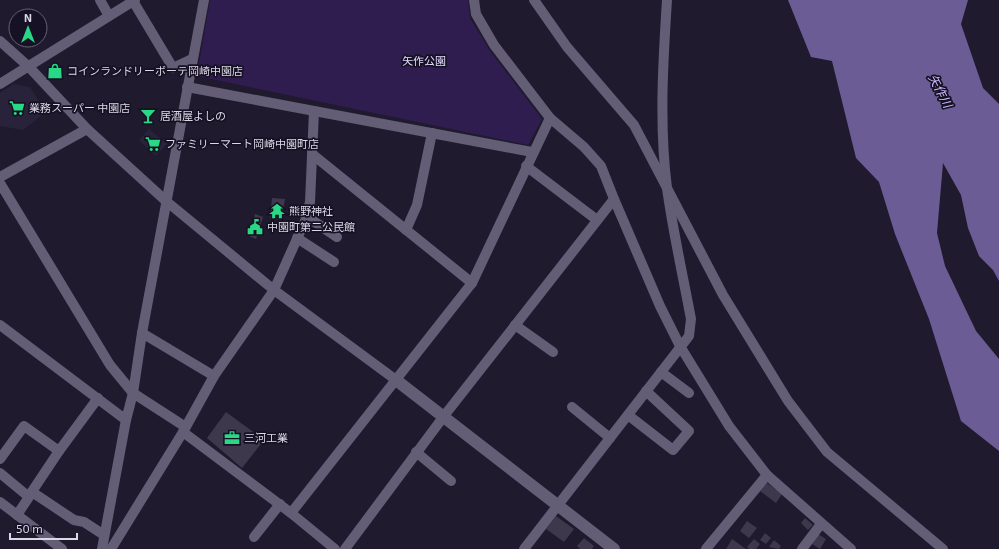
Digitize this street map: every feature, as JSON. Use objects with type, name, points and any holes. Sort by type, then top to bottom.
[{"type":"street","points":[[100,0],[109,16]]},
{"type":"street","points":[[0,84],[134,0],[173,68],[192,59]]},
{"type":"street","points":[[102,549],[126,420],[133,393],[142,333],[186,87],[204,0]]},
{"type":"street","points":[[474,0],[476,14],[494,45],[550,118],[584,147],[601,166],[660,306],[680,346],[729,426],[768,475],[821,524],[851,549]]},
{"type":"street","points":[[534,0],[567,46],[634,125],[723,295],[788,401],[827,452],[943,549]]},
{"type":"street","points":[[524,549],[689,336],[691,319],[667,187],[663,126],[664,66],[668,0]]},
{"type":"street","points":[[0,41],[29,67],[87,129],[166,201],[274,290],[444,416],[614,549]]},
{"type":"street","points":[[186,87],[532,152]]},
{"type":"street","points":[[111,549],[184,429],[214,376],[274,290],[306,216],[310,202],[314,111]]},
{"type":"street","points":[[291,513],[472,283],[532,152],[550,118]]},
{"type":"street","points":[[0,178],[87,129]]},
{"type":"street","points":[[406,230],[417,205],[432,133]]},
{"type":"street","points":[[312,154],[472,283]]},
{"type":"street","points":[[526,166],[597,220]]},
{"type":"street","points":[[0,183],[110,365],[133,393],[184,429],[335,549]]},
{"type":"street","points":[[345,549],[416,452],[614,199]]},
{"type":"street","points":[[306,216],[337,237]]},
{"type":"street","points":[[297,238],[334,262]]},
{"type":"street","points":[[0,325],[126,420]]},
{"type":"street","points":[[515,325],[553,352]]},
{"type":"street","points":[[142,333],[214,376]]},
{"type":"street","points":[[661,372],[689,393]]},
{"type":"street","points":[[628,415],[673,450],[689,431],[646,391]]},
{"type":"street","points":[[17,515],[59,451],[98,398]]},
{"type":"street","points":[[572,407],[610,438]]},
{"type":"street","points":[[0,459],[24,426],[59,451]]},
{"type":"street","points":[[416,452],[451,481]]},
{"type":"street","points":[[0,473],[30,494],[74,520],[84,522],[104,534]]},
{"type":"street","points":[[706,549],[768,475]]},
{"type":"street","points":[[0,502],[62,549]]},
{"type":"street","points":[[254,537],[280,504]]},
{"type":"street","points":[[802,549],[821,524]]},
{"type":"shaded area","points":[[14,84],[30,87],[43,108],[41,116],[23,130],[0,126],[0,93]]},
{"type":"shaded area","points":[[149,129],[167,144],[156,156],[139,140]]},
{"type":"green space","name":"矢作公園","points":[[210,0],[468,0],[470,18],[490,51],[542,119],[528,145],[197,76]]},
{"type":"water","name":"矢作川","points":[[788,0],[968,0],[961,24],[983,88],[999,104],[999,281],[993,270],[979,256],[968,228],[961,195],[943,163],[937,233],[945,266],[976,331],[999,359],[999,451],[961,421],[929,319],[895,234],[879,182],[856,158],[832,61],[811,57]]},
{"type":"building","points":[[272,198],[285,199],[281,220],[270,219]]},
{"type":"building","points":[[255,214],[263,217],[256,239],[249,236]]},
{"type":"building","points":[[226,412],[264,440],[242,468],[207,438]]},
{"type":"building","points":[[767,483],[782,494],[776,503],[760,491]]},
{"type":"building","points":[[556,516],[574,529],[564,542],[546,529]]},
{"type":"building","points":[[805,518],[813,525],[808,530],[801,523]]},
{"type":"building","points":[[747,521],[757,528],[749,538],[740,531]]},
{"type":"building","points":[[765,533],[771,538],[766,544],[760,540]]},
{"type":"building","points":[[818,534],[826,539],[820,549],[812,544]]},
{"type":"building","points":[[584,538],[594,546],[592,549],[580,549],[577,546]]},
{"type":"building","points":[[732,539],[746,549],[726,549]]},
{"type":"building","points":[[754,539],[760,544],[756,549],[749,549],[747,547]]},
{"type":"building","points":[[774,540],[781,546],[779,549],[769,547]]},
{"type":"place","name":"コインランドリーボーテ岡崎中園店","points":[[55,71]]},
{"type":"place","name":"業務スーパー 中園店","points":[[17,108]]},
{"type":"place","name":"居酒屋よしの","points":[[148,116]]},
{"type":"place","name":"ファミリーマート岡崎中園町店","points":[[153,144]]},
{"type":"place","name":"熊野神社","points":[[277,211]]},
{"type":"place","name":"中園町第二公民館","points":[[255,227]]},
{"type":"place","name":"三河工業","points":[[232,438]]}]
